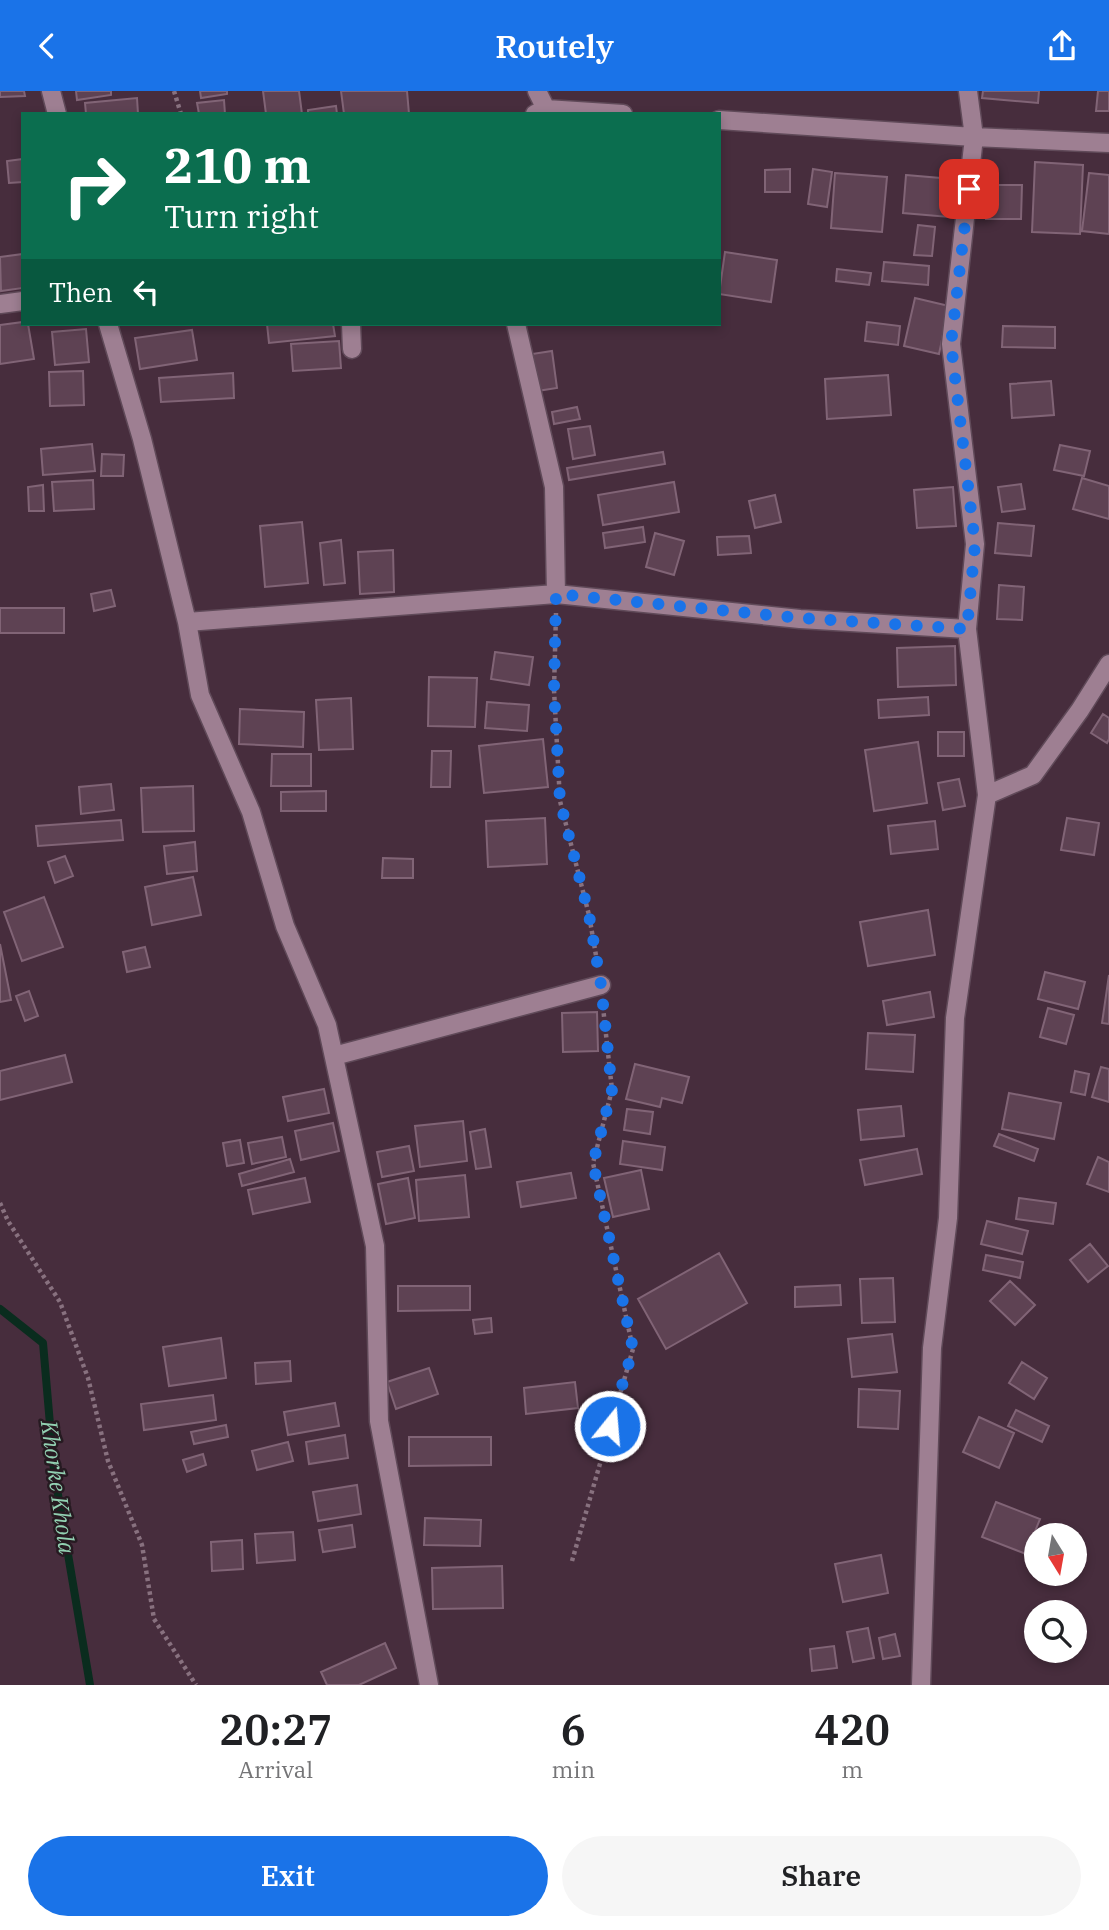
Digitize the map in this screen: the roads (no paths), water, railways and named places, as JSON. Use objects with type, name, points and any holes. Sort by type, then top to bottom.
[{"type":"street","points":[[51,91],[56,112]]},
{"type":"street","points":[[537,91],[540,111],[568,112]]},
{"type":"street","points":[[921,1685],[932,1348],[948,1218],[955,1018],[987,795],[967,629],[975,544],[951,344],[974,137],[968,91]]},
{"type":"street","points":[[721,120],[1109,143]]},
{"type":"street","points":[[0,304],[21,301]]},
{"type":"street","points":[[109,326],[142,439],[187,622],[200,695],[251,812],[285,926],[327,1025],[375,1246],[379,1421],[429,1685]]},
{"type":"street","points":[[351,326],[352,349]]},
{"type":"street","points":[[516,326],[554,487],[556,594]]},
{"type":"street","points":[[187,622],[556,594],[800,618],[967,629]]},
{"type":"street","points":[[987,795],[1033,775],[1080,711],[1109,664]]},
{"type":"street","points":[[334,1056],[601,985]]},
{"type":"waterway","name":"Khorke Khola","points":[[0,1309],[43,1343],[54,1471],[90,1685]]}]
